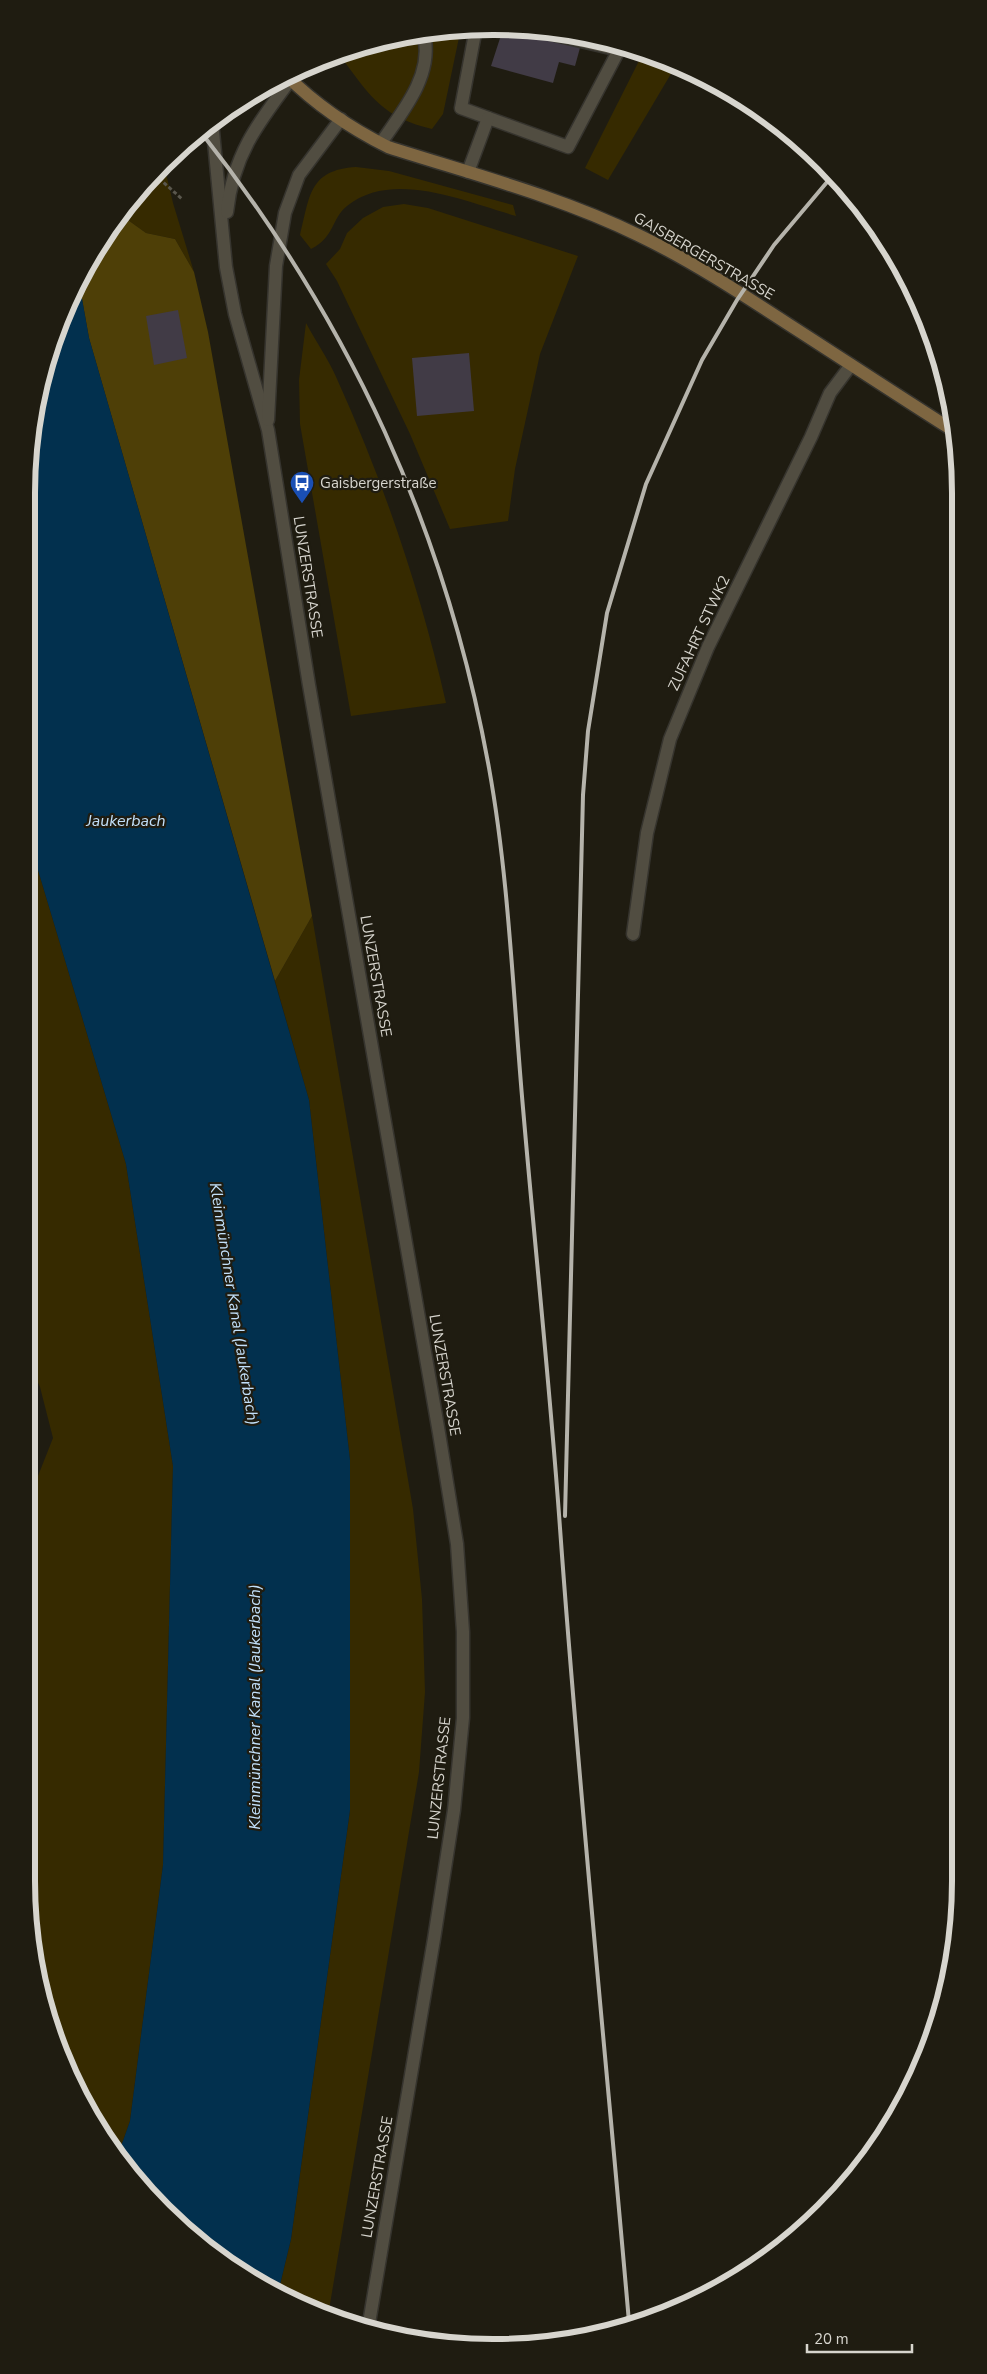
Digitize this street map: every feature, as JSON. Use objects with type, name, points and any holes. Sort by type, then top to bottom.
[{"type":"street","points":[[475,36],[461,108],[568,147],[618,53]]},
{"type":"street","points":[[381,143],[406,106],[422,76],[427,53],[425,40]]},
{"type":"street","name":"GAISBERGERSTRASSE","points":[[293,81],[315,102],[341,120],[381,143],[584,210],[639,235],[703,270],[947,426]]},
{"type":"street","name":"LUNZERSTRASSE","points":[[225,239],[230,187],[245,145],[283,86]]},
{"type":"street","points":[[468,172],[488,118]]},
{"type":"street","name":"LUNZERSTRASSE","points":[[268,430],[276,266],[285,213],[299,175],[341,120]]},
{"type":"street","name":"LUNZERSTRASSE","points":[[213,131],[225,239],[226,266],[235,314],[268,430],[309,685],[457,1544],[463,1632],[463,1718],[454,1810],[369,2321]]},
{"type":"street","name":"ZUFAHRT STWK2","points":[[633,934],[647,833],[670,739],[708,647],[812,437],[830,393],[851,365]]},
{"type":"path","points":[[160,179],[182,199]]},
{"type":"shaded area","points":[[459,36],[443,114],[432,129],[402,119],[380,105],[344,61],[404,44]]},
{"type":"shaded area","points":[[640,59],[672,71],[608,180],[585,168]]},
{"type":"shaded area","points":[[356,167],[389,171],[513,205],[516,216],[430,192],[408,189],[386,190],[365,195],[347,206],[338,217],[329,234],[311,249],[300,235],[309,198],[314,188],[328,174],[340,169]]},
{"type":"shaded area","points":[[166,173],[194,272],[175,239],[146,233],[126,219]]},
{"type":"shaded area","points":[[404,204],[428,208],[578,256],[540,354],[515,469],[508,521],[450,529],[410,434],[337,281],[326,264],[340,249],[347,233],[363,218],[383,207]]},
{"type":"shaded area","points":[[126,219],[146,233],[175,239],[194,272],[208,332],[312,916],[275,981],[89,338],[81,293],[96,264]]},
{"type":"shaded area","points":[[306,323],[334,372],[386,498],[425,620],[446,703],[351,716],[300,424],[299,380]]},
{"type":"shaded area","points":[[35,860],[126,1164],[173,1466],[163,1865],[130,2121],[121,2147],[96,2110],[70,2056],[59,2028],[51,1999],[39,1940],[35,1880],[35,1482],[53,1438],[40,1387],[35,1376]]},
{"type":"shaded area","points":[[312,916],[413,1509],[422,1599],[425,1692],[419,1772],[329,2308],[280,2286],[291,2239],[350,1810],[350,1460],[309,1100],[275,981]]},
{"type":"water","name":"Jaukerbach","points":[[81,293],[89,338],[309,1100],[350,1460],[350,1810],[291,2239],[280,2286],[239,2262],[191,2225],[149,2183],[121,2147],[130,2121],[163,1865],[173,1466],[126,1164],[35,860],[36,464],[44,404],[51,375],[59,346]]},
{"type":"building","points":[[501,35],[553,39],[581,44],[575,66],[559,62],[553,83],[491,66]]},
{"type":"building","points":[[178,310],[187,358],[154,365],[146,316]]},
{"type":"building","points":[[469,353],[474,411],[417,416],[412,358]]},
{"type":"railway","points":[[205,138],[254,203],[302,277],[346,353],[385,432],[418,512],[447,595],[470,680],[489,768],[496,810],[510,937],[523,1108],[552,1423],[584,1826],[629,2318]]},
{"type":"railway","points":[[565,1516],[583,795],[588,731],[607,613],[646,484],[702,360],[737,300],[774,245],[828,180]]},
{"type":"place","name":"Gaisbergerstraße","points":[[302,504]]},
{"type":"water label","name":"Kleinmünchner Kanal (Jaukerbach)","points":[[234,1304]]},
{"type":"water label","name":"Kleinmünchner Kanal (Jaukerbach)","points":[[255,1707]]}]
